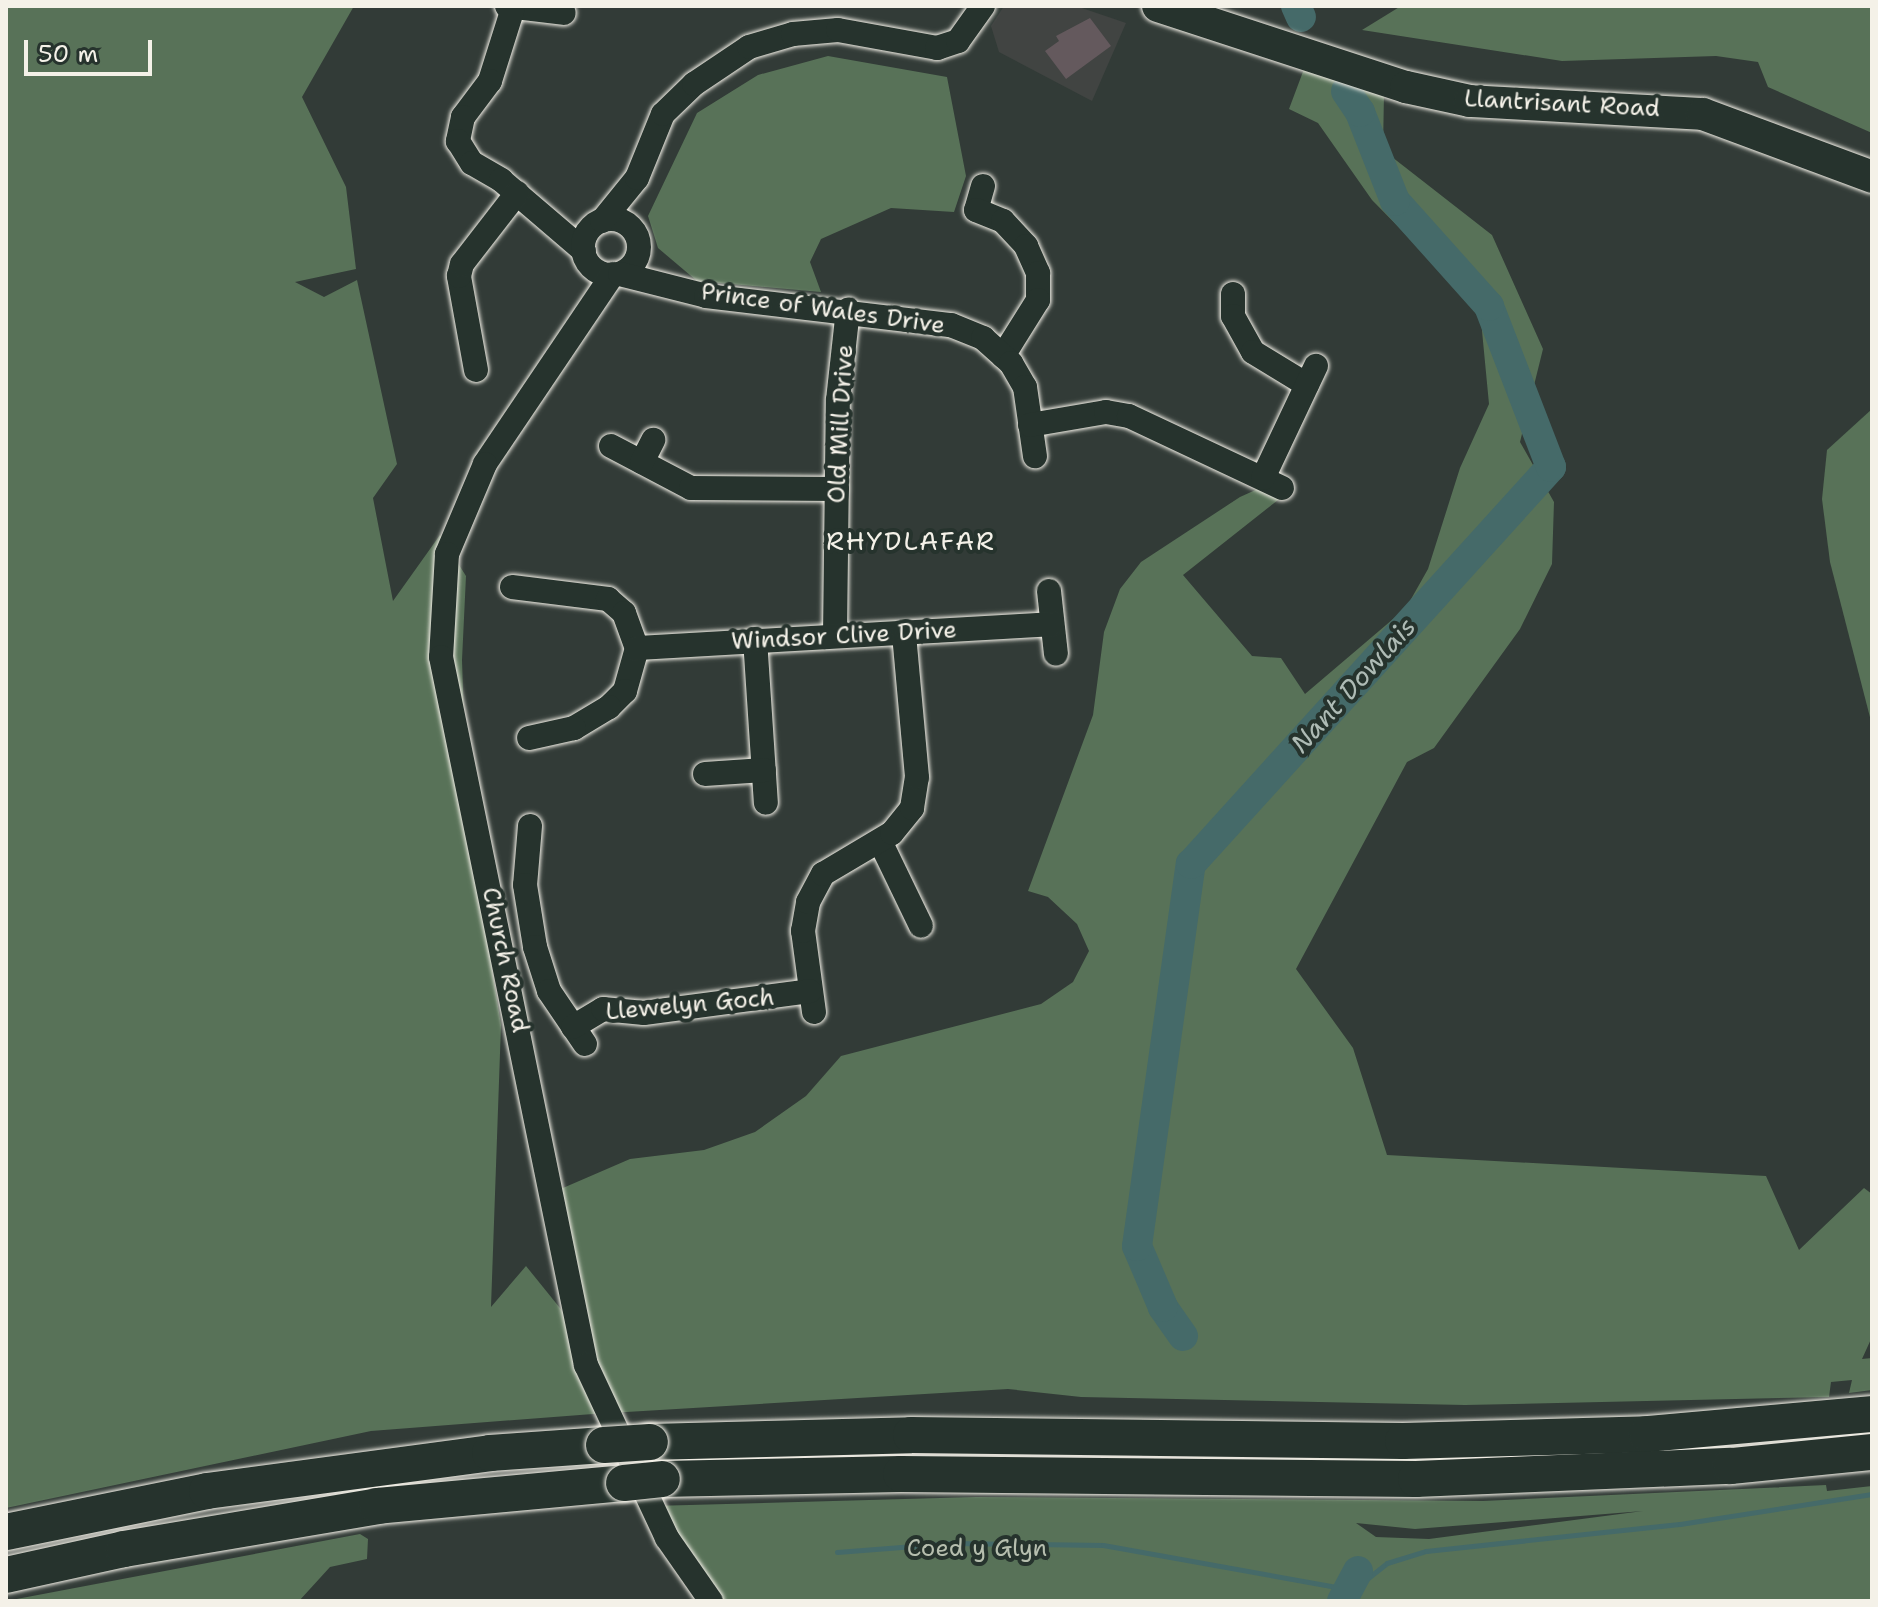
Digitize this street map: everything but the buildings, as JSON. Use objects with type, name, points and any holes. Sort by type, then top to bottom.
[{"type":"highway","points":[[6,1532],[252,1484],[490,1453],[650,1442],[911,1435],[1403,1441],[1647,1434],[1872,1414]]},
{"type":"highway","points":[[6,1575],[124,1549],[362,1509],[662,1479],[916,1474],[1416,1479],[1731,1466],[1872,1452]]},
{"type":"main road","name":"Llantrisant Road","points":[[1158,6],[1406,87],[1470,101],[1703,114],[1872,177]]},
{"type":"street","points":[[585,256],[598,223],[637,178],[663,114],[694,84],[749,47],[793,34],[838,30],[937,48],[958,41],[983,6]]},
{"type":"street","points":[[564,13],[510,7],[490,81],[463,117],[458,141],[472,163],[541,213],[600,273],[616,274],[634,263],[638,240],[637,178]]},
{"type":"street","points":[[983,186],[976,210],[1003,221],[1026,246],[1038,273],[1038,300],[1003,356]]},
{"type":"street","points":[[476,370],[459,276],[462,264],[517,193]]},
{"type":"street","points":[[541,213],[598,223],[622,221],[638,240]]},
{"type":"street","name":"Prince of Wales Drive","points":[[638,240],[670,285]]},
{"type":"street","name":"Church Road","points":[[577,321],[585,256]]},
{"type":"street","name":"Prince of Wales Drive","points":[[616,274],[706,296],[848,310],[951,325],[983,338],[1003,356],[1025,387],[1035,456]]},
{"type":"street","name":"Church Road","points":[[616,274],[577,321],[544,382],[485,464],[447,554],[441,657],[586,1365],[667,1538],[711,1601]]},
{"type":"street","points":[[1030,425],[1106,412],[1129,416],[1273,483],[1311,376],[1253,352],[1233,316],[1233,294]]},
{"type":"street","name":"Old Mill Drive","points":[[835,634],[838,400],[848,310]]},
{"type":"street","points":[[642,462],[653,440]]},
{"type":"street","points":[[611,446],[691,488],[717,492],[837,489]]},
{"type":"street","points":[[512,587],[608,599],[624,613],[637,648],[625,691],[609,707],[574,728],[529,738]]},
{"type":"street","points":[[1049,591],[1056,654]]},
{"type":"street","name":"Windsor Clive Drive","points":[[637,648],[835,634],[904,635],[1051,624]]},
{"type":"street","name":"Llewelyn Goch","points":[[530,826],[525,885],[535,947],[549,991],[579,1036],[603,1009],[644,1013],[812,1001],[803,931],[808,902],[823,874],[880,841],[912,808],[917,777],[904,635]]},
{"type":"street","points":[[755,639],[766,803]]},
{"type":"street","points":[[705,774],[764,770]]},
{"type":"street","points":[[880,841],[921,926]]},
{"type":"shaded area","points":[[1004,6],[1076,6],[1126,23],[1092,101],[999,52],[991,26]]},
{"type":"green space","points":[[6,6],[354,6],[302,97],[346,187],[356,269],[295,282],[324,297],[357,280],[397,464],[373,498],[393,601],[440,535],[466,576],[462,660],[467,811],[501,1025],[491,1307],[526,1266],[564,1313],[556,1191],[630,1159],[704,1150],[755,1132],[806,1096],[841,1056],[1041,1004],[1073,982],[1089,951],[1077,924],[1048,897],[1028,891],[1093,715],[1104,632],[1120,589],[1141,562],[1240,497],[1273,482],[1283,496],[1183,575],[1252,656],[1281,658],[1305,694],[1406,608],[1428,569],[1460,468],[1489,404],[1480,310],[1372,200],[1318,123],[1289,109],[1304,69],[1384,93],[1383,150],[1492,235],[1543,349],[1520,442],[1554,502],[1552,564],[1520,629],[1434,748],[1407,762],[1296,969],[1353,1048],[1387,1155],[1766,1176],[1799,1250],[1864,1188],[1872,1194],[1872,1337],[1862,1359],[1872,1358],[1872,1390],[1849,1393],[1852,1380],[1831,1382],[1829,1397],[1465,1405],[1081,1397],[1008,1389],[593,1414],[371,1431],[6,1508]]},
{"type":"green space","points":[[1401,6],[1872,6],[1872,133],[1768,87],[1758,62],[1716,56],[1562,61],[1362,30]]},
{"type":"green space","points":[[828,56],[947,77],[966,176],[954,212],[891,208],[821,239],[810,262],[821,292],[697,281],[658,248],[648,216],[697,113],[758,75]]},
{"type":"green space","points":[[1872,409],[1872,725],[1830,562],[1822,499],[1827,450]]},
{"type":"green space","name":"Coed y Glyn","points":[[1826,1485],[1827,1491],[1872,1486],[1872,1601],[711,1601],[652,1506],[976,1497],[1483,1501]],"holes":[[[1643,1511],[1429,1539],[1376,1537],[1356,1523],[1415,1529]]]},
{"type":"green space","points":[[360,1534],[368,1539],[367,1559],[330,1567],[299,1601],[6,1601]]},
{"type":"waterway","name":"Nant Dowlais","points":[[1296,6],[1301,17]]},
{"type":"waterway","name":"Nant Dowlais","points":[[1183,1336],[1163,1307],[1137,1246],[1191,864],[1551,467],[1489,306],[1395,201],[1360,112],[1346,91]]},
{"type":"waterway","points":[[837,1552],[953,1543],[1103,1545],[1353,1590],[1387,1563],[1426,1551],[1680,1524],[1872,1494]]},
{"type":"waterway","points":[[1342,1601],[1358,1571]]},
{"type":"district","name":"RHYDLAFAR","points":[[911,541]]}]
